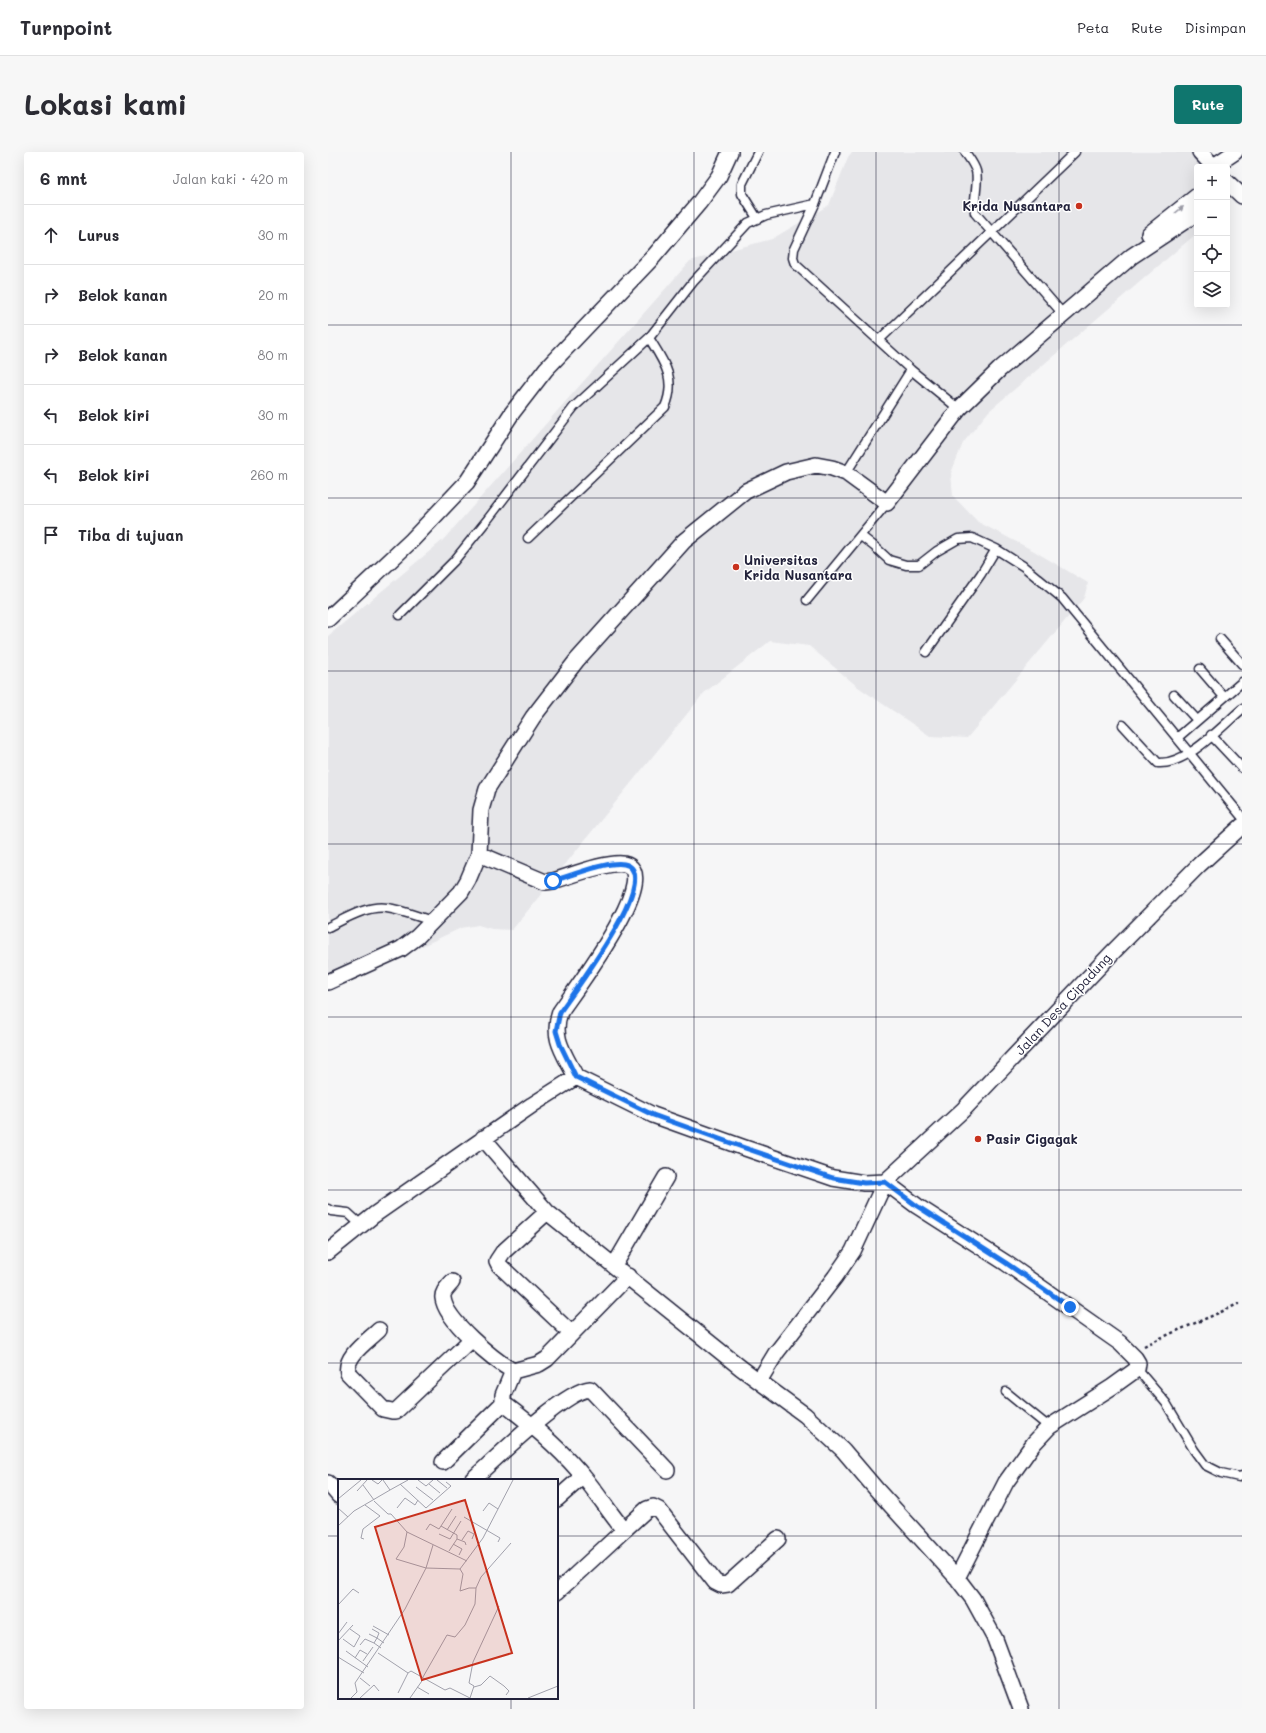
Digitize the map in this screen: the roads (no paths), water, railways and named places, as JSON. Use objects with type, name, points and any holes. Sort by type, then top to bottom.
[{"type":"street","points":[[328,619],[412,540],[468,482],[512,413],[546,369],[654,256],[699,203],[719,176],[730,152]]},
{"type":"street","points":[[1200,152],[1211,164]]},
{"type":"street","points":[[1218,164],[1235,152]]},
{"type":"street","points":[[1132,256],[1138,243],[1194,198]]},
{"type":"street","points":[[328,982],[401,949],[417,937],[461,892],[479,854],[481,810],[487,789],[534,718],[577,660],[684,541],[746,491],[786,472],[816,465],[832,468],[846,473],[887,503],[959,409],[1000,369],[1132,256],[1194,215]]},
{"type":"street","name":"Jalan Desa Cipadung","points":[[885,1182],[964,1109],[1117,948],[1199,865],[1242,826]]},
{"type":"street","points":[[479,854],[545,882],[553,881],[612,863],[625,864],[631,867],[635,873],[636,879],[634,890],[625,912],[598,957],[560,1012],[557,1020],[556,1031],[560,1044],[576,1077],[653,1115],[749,1150],[833,1178],[864,1183],[885,1182],[917,1206],[1006,1263],[1120,1343],[1131,1353],[1138,1363],[1138,1369],[1048,1427],[1022,1459],[1006,1482],[957,1578]]},
{"type":"street","points":[[328,1252],[361,1225],[483,1138],[576,1077]]},
{"type":"street","points":[[483,1138],[547,1212],[628,1276],[674,1315],[805,1415],[843,1450],[877,1490],[957,1578],[973,1599],[986,1623],[1012,1680],[1021,1709]]},
{"type":"street","points":[[614,1266],[666,1177]]},
{"type":"street","points":[[759,1381],[776,1353],[835,1277],[853,1251],[885,1182]]},
{"type":"street","points":[[547,1212],[503,1252],[497,1261],[499,1265],[571,1333]]},
{"type":"street","points":[[452,1282],[443,1293],[443,1299],[452,1317],[472,1339],[502,1365],[513,1371],[539,1364],[547,1359],[628,1276]]},
{"type":"street","points":[[379,1330],[350,1359],[347,1368],[348,1373],[383,1409],[392,1411],[396,1411],[472,1339]]},
{"type":"street","points":[[443,1462],[503,1403],[503,1395],[513,1371]]},
{"type":"street","points":[[473,1479],[532,1425],[582,1389],[590,1389],[667,1470]]},
{"type":"street","points":[[503,1403],[532,1425],[582,1476],[624,1530]]},
{"type":"street","points":[[558,1498],[582,1476]]},
{"type":"street","points":[[328,1483],[338,1495]]},
{"type":"street","points":[[558,1591],[647,1509],[653,1507],[659,1510],[715,1582],[721,1585],[728,1584],[778,1539]]},
{"type":"lane","points":[[757,218],[742,194],[742,184],[758,152]]},
{"type":"lane","points":[[835,152],[815,204],[794,249],[793,258],[795,264],[911,370],[959,409]]},
{"type":"lane","points":[[964,152],[973,163],[977,173],[974,203],[975,213],[1063,314]]},
{"type":"lane","points":[[879,340],[1075,152]]},
{"type":"lane","points":[[400,614],[454,561],[574,407],[649,338],[693,282],[748,223],[757,218],[815,204]]},
{"type":"lane","points":[[528,538],[665,407],[670,396],[670,383],[667,366],[649,338]]},
{"type":"lane","points":[[846,473],[911,370]]},
{"type":"lane","points":[[807,600],[887,503]]},
{"type":"lane","points":[[860,536],[889,560],[906,565],[919,565],[937,551],[958,538],[972,538],[996,548],[1023,566],[1062,598],[1242,817]]},
{"type":"lane","points":[[926,652],[981,574],[996,548]]},
{"type":"lane","points":[[1220,639],[1242,664]]},
{"type":"lane","points":[[1200,668],[1224,697]]},
{"type":"lane","points":[[1177,738],[1242,682]]},
{"type":"lane","points":[[1174,695],[1197,720]]},
{"type":"lane","points":[[1123,724],[1158,763],[1167,764],[1190,754],[1241,712]]},
{"type":"lane","points":[[1212,735],[1242,768]]},
{"type":"lane","points":[[328,927],[354,915],[373,909],[386,907],[432,921]]},
{"type":"lane","points":[[328,1209],[331,1212],[348,1213],[361,1225]]},
{"type":"lane","points":[[1138,1369],[1166,1403],[1194,1450],[1205,1465],[1221,1473],[1240,1477],[1242,1476]]},
{"type":"lane","points":[[1006,1392],[1048,1427]]},
{"type":"place","name":"Krida Nusantara","points":[[1079,206]]},
{"type":"place","name":"Universitas Krida Nusantara","points":[[736,567]]},
{"type":"place","name":"Pasir Cigagak","points":[[978,1139]]}]
